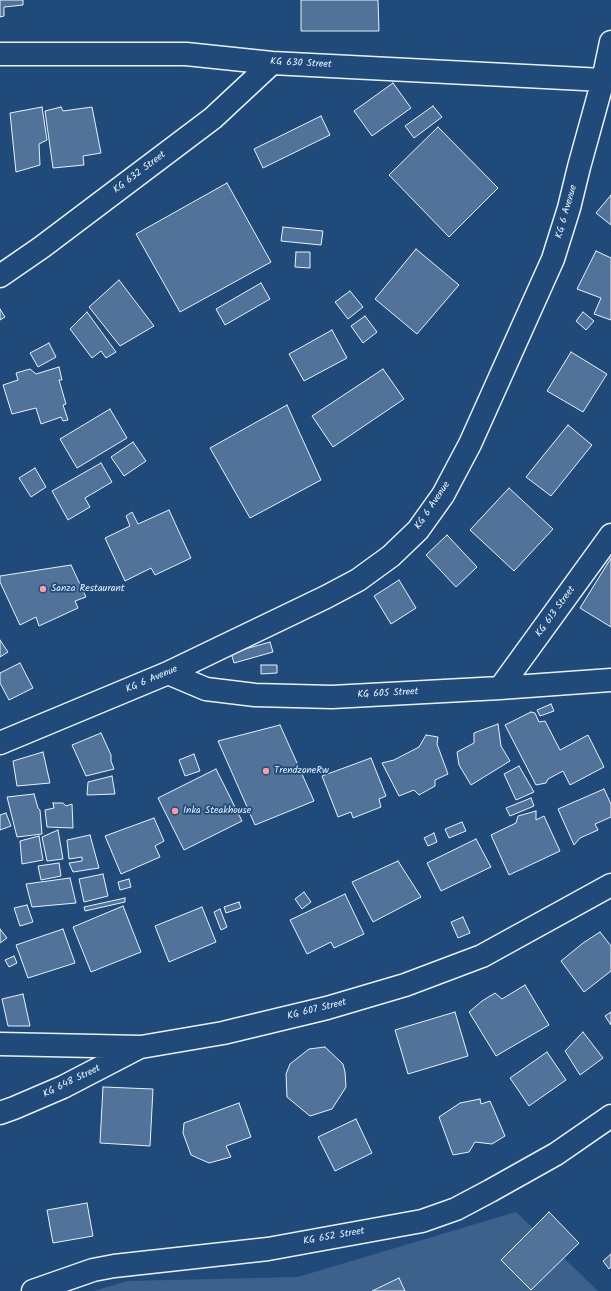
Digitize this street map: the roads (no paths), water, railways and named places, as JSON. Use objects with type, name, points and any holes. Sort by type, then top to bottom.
[{"type":"street","name":"KG 6 Avenue","points":[[0,743],[168,673],[326,597],[358,580],[391,556],[418,530],[443,495],[470,444],[553,259],[569,208],[578,168],[603,80],[611,42]]},
{"type":"street","name":"KG 630 Street","points":[[0,54],[186,54],[272,63],[603,80]]},
{"type":"street","name":"KG 632 Street","points":[[0,276],[42,247],[213,118],[272,63]]},
{"type":"street","name":"KG 613 Street","points":[[500,688],[611,536]]},
{"type":"street","name":"KG 605 Street","points":[[168,673],[206,689],[255,695],[332,697],[500,688],[611,680]]},
{"type":"street","name":"KG 607 Street","points":[[0,1044],[141,1047],[223,1033],[326,1008],[405,985],[482,956],[611,885]]},
{"type":"street","name":"KG 648 Street","points":[[0,1112],[14,1108],[63,1087],[141,1047]]},
{"type":"street","name":"KG 652 Street","points":[[33,1291],[100,1269],[268,1249],[422,1221],[456,1209],[490,1192],[556,1154],[611,1116]]},
{"type":"place","name":"Sanza Restaurant","points":[[43,589]]},
{"type":"place","name":"TrendzoneRw","points":[[266,771]]},
{"type":"place","name":"Inka Steakhouse","points":[[175,811]]}]
